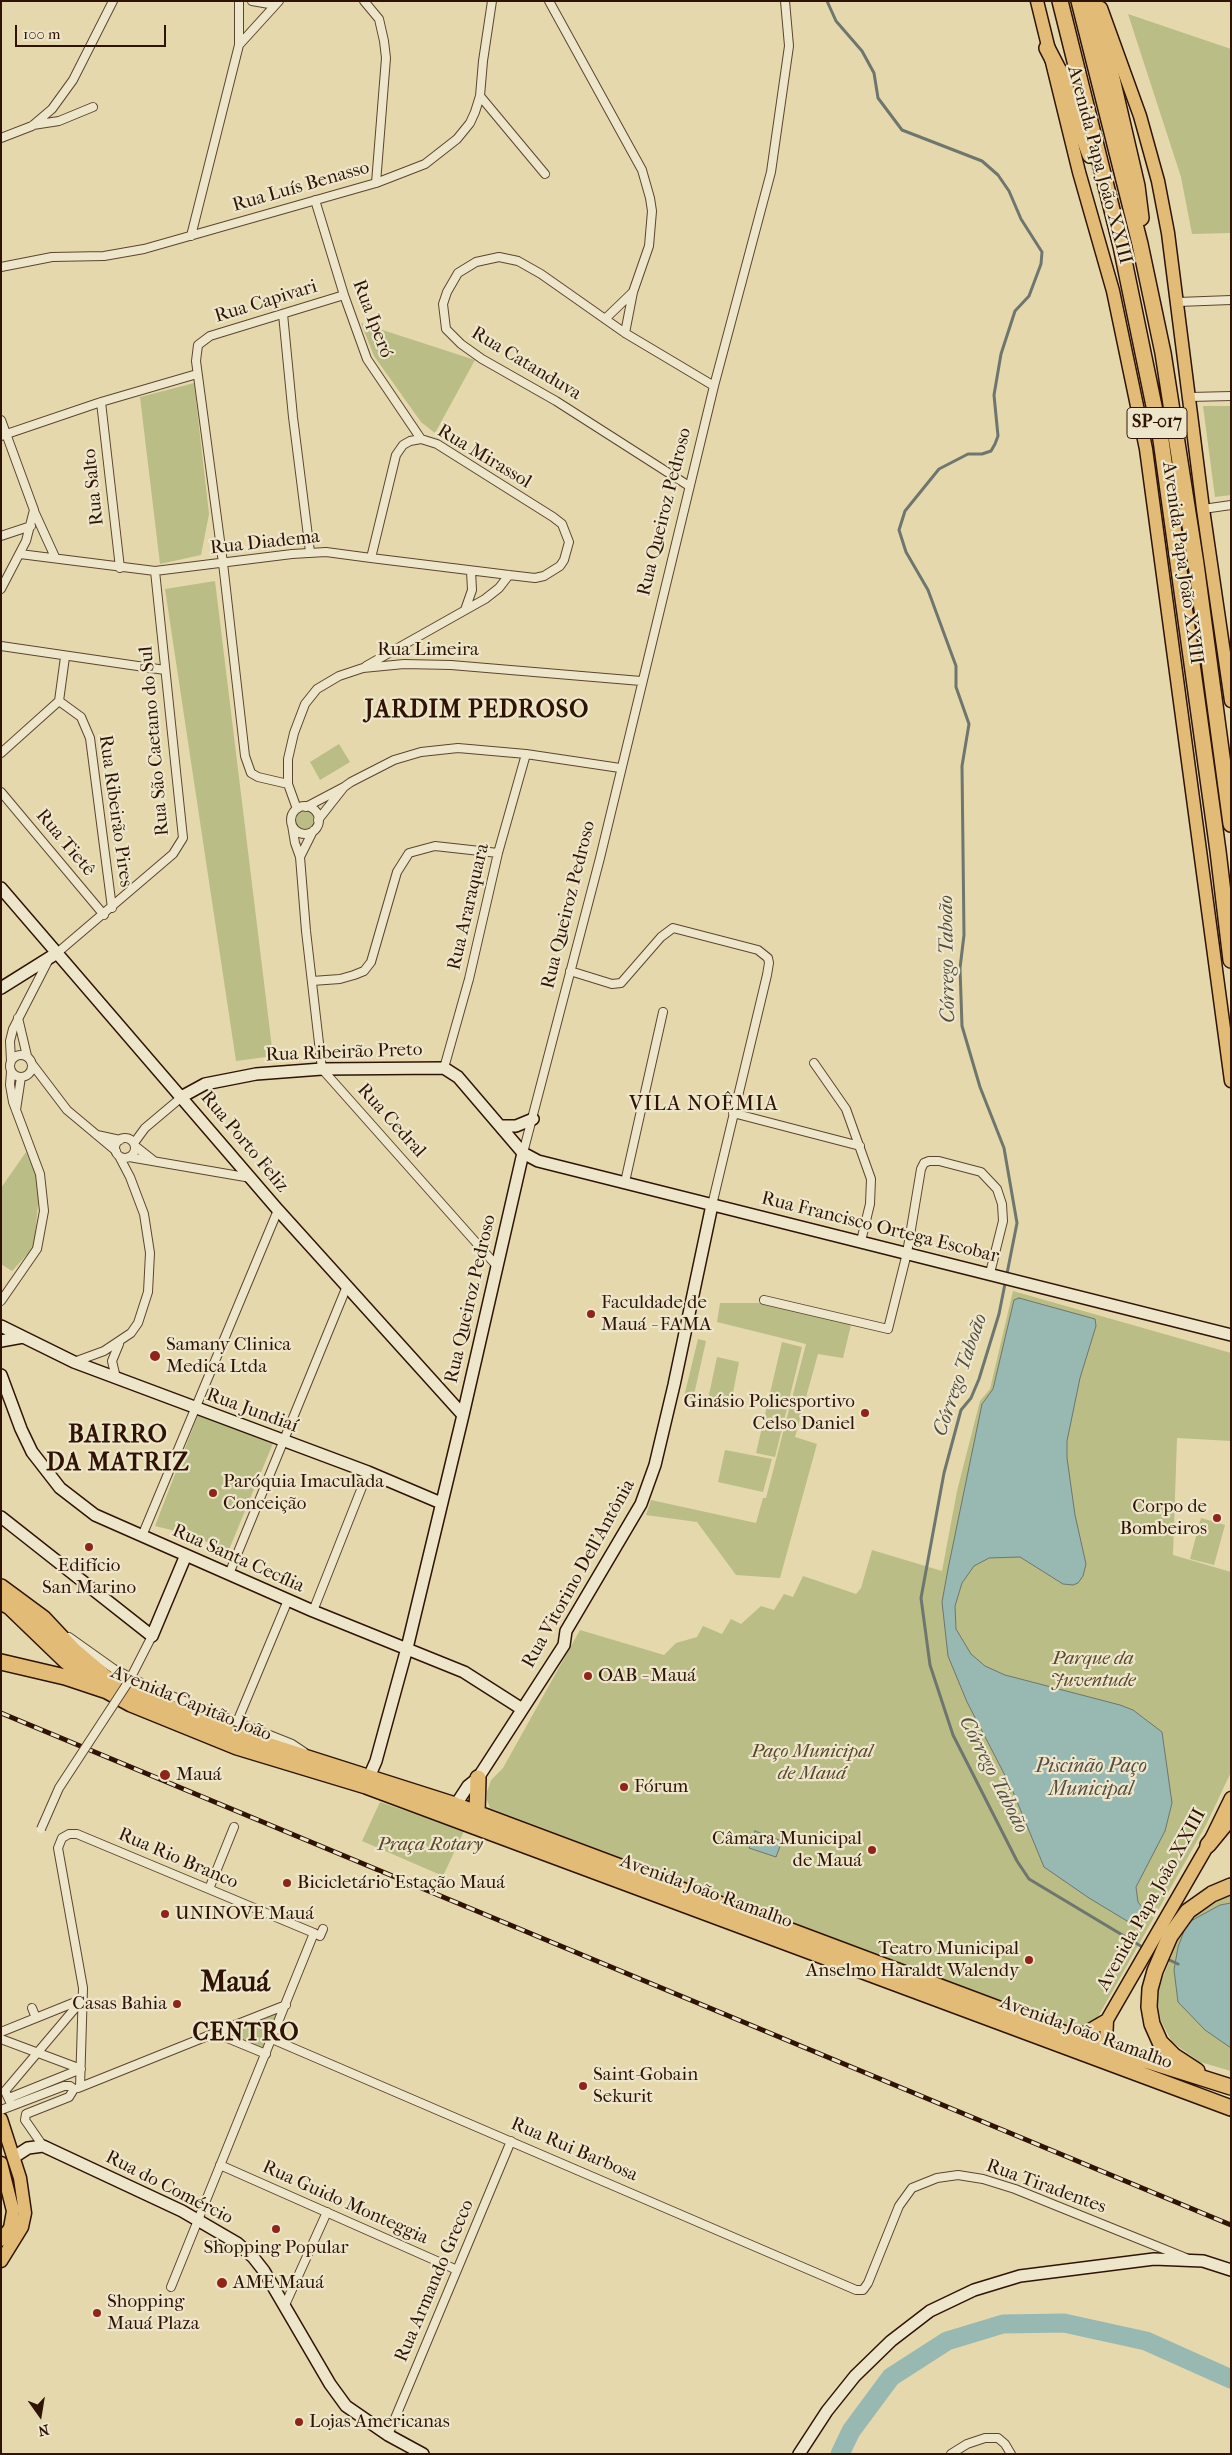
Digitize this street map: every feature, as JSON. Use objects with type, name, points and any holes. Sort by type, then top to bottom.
[{"type":"highway","name":"Avenida Papa João XXIII","points":[[1060,1],[1121,246],[1160,440],[1218,851],[1231,960]]},
{"type":"highway","name":"Avenida Papa João XXIII","points":[[1079,1],[1140,244],[1163,354],[1181,458],[1231,824]]},
{"type":"highway","points":[[1096,1],[1137,186],[1141,212],[1140,244]]},
{"type":"highway","points":[[1047,48],[1063,80],[1090,155],[1104,202],[1121,246]]},
{"type":"highway","name":"Avenida Capitão João","points":[[1,1587],[43,1618],[88,1664],[120,1686],[232,1734],[314,1759],[367,1781]]},
{"type":"highway","points":[[1,1602],[10,1607],[66,1661],[106,1691]]},
{"type":"highway","name":"Avenida Capitão João","points":[[1,1662],[65,1678],[106,1691],[131,1704],[237,1747],[367,1781]]},
{"type":"highway","points":[[477,1813],[478,1778]]},
{"type":"highway","name":"Avenida João Ramalho","points":[[367,1781],[400,1799],[451,1811],[477,1813],[1076,2038],[1225,2085]]},
{"type":"highway","name":"Avenida João Ramalho","points":[[367,1781],[451,1811],[1231,2108]]},
{"type":"highway","points":[[1208,1845],[1231,1817]]},
{"type":"highway","points":[[1225,2085],[1188,2066],[1160,2042],[1152,2024],[1149,2006],[1165,1931],[1200,1901],[1231,1886]]},
{"type":"main road","name":"Avenida Papa João XXIII","points":[[1037,1],[1047,48],[1112,291],[1146,449],[1231,1081]]},
{"type":"main road","name":"Avenida Papa João XXIII","points":[[1096,1],[1149,146],[1168,233],[1203,509],[1231,701]]},
{"type":"main road","name":"Avenida Papa João XXIII","points":[[1114,2065],[1107,2049],[1107,2020],[1136,1969],[1165,1931],[1231,1798]]},
{"type":"main road","name":"Avenida Papa João XXIII","points":[[1076,2038],[1107,2020]]},
{"type":"main road","points":[[1,2119],[24,2196],[25,2213],[13,2244],[1,2261]]},
{"type":"main road","points":[[1,2163],[13,2211],[10,2228],[1,2240]]},
{"type":"street","points":[[32,126],[52,109],[63,96],[113,1]]},
{"type":"street","points":[[191,236],[239,44],[240,1]]},
{"type":"street","points":[[252,1],[277,3]]},
{"type":"street","points":[[364,1],[378,19],[386,58],[376,183]]},
{"type":"street","name":"Rua Luís Benasso","points":[[1,267],[52,257],[144,250],[376,183],[425,164],[442,152],[470,123],[480,96],[492,1]]},
{"type":"street","points":[[549,1],[642,170],[646,182],[652,211],[650,237],[632,292],[625,333]]},
{"type":"street","name":"Rua Queiroz Pedroso","points":[[367,1781],[376,1761],[407,1648],[523,1153],[600,858],[641,681],[714,386],[771,172],[789,46],[785,1]]},
{"type":"street","points":[[239,44],[277,3]]},
{"type":"street","points":[[480,96],[545,174]]},
{"type":"street","points":[[1,138],[32,126],[59,121],[93,107]]},
{"type":"street","name":"Rua Iperó","points":[[315,200],[344,295],[367,359],[421,439]]},
{"type":"street","name":"Rua Catanduva","points":[[689,486],[556,401],[469,351],[446,329],[443,304],[447,292],[458,273],[476,262],[500,257],[528,265],[605,320],[714,386]]},
{"type":"street","points":[[605,320],[632,292]]},
{"type":"street","name":"Rua Capivari","points":[[196,374],[197,352],[202,340],[344,295]]},
{"type":"street","points":[[1178,302],[1231,300]]},
{"type":"street","points":[[283,314],[293,417],[310,552]]},
{"type":"street","points":[[4,435],[102,402],[196,374],[223,563],[248,766],[258,778],[288,784]]},
{"type":"street","points":[[1190,397],[1231,396]]},
{"type":"street","name":"Rua Salto","points":[[102,402],[120,568]]},
{"type":"street","points":[[1,420],[4,435],[55,557]]},
{"type":"street","name":"Rua Mirassol","points":[[371,558],[396,455],[403,445],[410,441],[421,439],[437,444],[562,524],[569,542],[564,560],[560,566],[544,576],[535,578],[509,575]]},
{"type":"street","points":[[1203,509],[1231,505]]},
{"type":"street","points":[[1,589],[20,554],[31,526],[34,510]]},
{"type":"street","points":[[1,536],[31,526]]},
{"type":"street","name":"Rua Diadema","points":[[20,554],[55,557],[71,562],[155,571],[310,552],[509,575]]},
{"type":"street","name":"Rua São Caetano do Sul","points":[[112,908],[173,854],[183,838],[155,571]]},
{"type":"street","points":[[465,610],[472,590],[471,571]]},
{"type":"street","points":[[363,668],[465,610],[499,588],[509,575]]},
{"type":"street","points":[[1,646],[65,657],[165,670]]},
{"type":"street","points":[[1,753],[60,701],[65,657]]},
{"type":"street","name":"Rua Limeira","points":[[302,808],[288,784],[288,759],[292,742],[305,704],[317,689],[339,676],[363,668],[404,664],[451,665],[641,681]]},
{"type":"street","name":"Rua Ribeirão Pires","points":[[60,701],[81,717],[90,738],[112,908]]},
{"type":"street","points":[[322,1069],[300,857],[295,843],[292,815],[394,760],[421,752],[458,748],[526,754],[620,768]]},
{"type":"street","name":"Rua Araraquara","points":[[444,1068],[469,978],[498,853],[526,754]]},
{"type":"street","points":[[300,857],[318,820],[344,787]]},
{"type":"street","name":"Rua Tietê","points":[[1,792],[104,915]]},
{"type":"street","points":[[302,808],[316,812],[318,820]]},
{"type":"street","points":[[292,825],[301,833],[313,831]]},
{"type":"street","points":[[312,980],[354,975],[364,971],[371,962],[397,872],[409,853],[435,846],[498,853]]},
{"type":"street","name":"Rua Porto Feliz","points":[[4,895],[53,956],[183,1096],[278,1210],[463,1415]]},
{"type":"street","points":[[1,988],[53,956],[112,908]]},
{"type":"street","points":[[570,971],[612,984],[621,983],[661,937],[672,928],[763,952],[769,963],[767,975],[712,1206]]},
{"type":"street","points":[[1,1301],[37,1249],[44,1211],[40,1174],[11,1092],[11,1036],[18,1018],[53,956]]},
{"type":"street","points":[[624,1182],[664,1012]]},
{"type":"street","points":[[18,1018],[27,1056],[45,1082],[68,1110],[117,1154],[251,1178]]},
{"type":"street","points":[[11,1061],[20,1054],[27,1056]]},
{"type":"street","points":[[814,1063],[846,1109],[869,1171],[872,1191],[861,1241]]},
{"type":"street","points":[[16,1110],[24,1076],[31,1071],[32,1064]]},
{"type":"street","name":"Rua Ribeirão Preto","points":[[123,1139],[145,1128],[183,1096],[205,1084],[231,1078],[280,1071],[322,1069],[444,1068],[458,1077],[523,1153]]},
{"type":"street","name":"Rua Cedral","points":[[322,1069],[496,1265]]},
{"type":"street","points":[[11,1072],[45,1082]]},
{"type":"street","points":[[734,1113],[860,1146]]},
{"type":"street","points":[[500,1126],[516,1126],[533,1119]]},
{"type":"street","name":"Rua Ribeirão Preto","points":[[134,1145],[145,1128]]},
{"type":"street","points":[[95,1135],[123,1139],[134,1145],[155,1162]]},
{"type":"street","points":[[74,1362],[104,1351],[120,1342],[135,1328],[144,1310],[148,1292],[150,1253],[146,1228],[138,1194],[117,1154],[116,1145],[123,1139]]},
{"type":"street","points":[[129,1157],[134,1153],[134,1145]]},
{"type":"street","name":"Rua Francisco Ortega Escobar","points":[[523,1153],[550,1164],[712,1206],[1016,1279],[1231,1335]]},
{"type":"street","points":[[764,1300],[888,1329],[907,1253],[920,1169],[924,1164],[939,1160],[982,1172],[997,1189],[1002,1204],[1003,1221],[995,1274]]},
{"type":"street","name":"Rua Vitorino Dell'Antônia","points":[[451,1811],[468,1786],[478,1778],[564,1645],[566,1631],[632,1520],[648,1488],[674,1385],[712,1206]]},
{"type":"street","points":[[142,1536],[278,1210]]},
{"type":"street","points":[[229,1574],[347,1286]]},
{"type":"street","name":"Rua Jundiaí","points":[[1,1326],[74,1362],[368,1472],[441,1503]]},
{"type":"street","points":[[1,1340],[25,1337]]},
{"type":"street","points":[[116,1378],[112,1361],[120,1342]]},
{"type":"street","name":"Rua Santa Cecília","points":[[1,1375],[21,1429],[32,1452],[60,1488],[95,1516],[288,1600],[464,1672],[522,1709]]},
{"type":"street","points":[[313,1610],[368,1472]]},
{"type":"street","points":[[1,1517],[152,1636]]},
{"type":"street","points":[[41,1829],[58,1788],[143,1657],[186,1555]]},
{"type":"street","points":[[237,1722],[288,1600]]},
{"type":"street","points":[[43,1618],[129,1681],[292,1744],[314,1759]]},
{"type":"street","points":[[209,1889],[234,1827]]},
{"type":"street","name":"Rua Rio Branco","points":[[82,2000],[81,1969],[58,1848],[65,1836],[77,1834],[314,1933]]},
{"type":"street","points":[[171,2287],[197,2218],[266,2054],[314,1933],[320,1936],[323,1929]]},
{"type":"street","points":[[1,2032],[82,2000]]},
{"type":"street","points":[[1,2110],[37,2052],[82,2000]]},
{"type":"street","points":[[14,2158],[28,2148],[43,2146],[26,2120],[26,2114],[70,2097],[77,2088],[81,2069],[82,2000]]},
{"type":"street","points":[[9,2098],[64,2086],[77,2088],[286,2005]]},
{"type":"street","points":[[32,2008],[36,2018]]},
{"type":"street","points":[[215,2033],[266,2054]]},
{"type":"street","points":[[1,2039],[81,2069]]},
{"type":"street","name":"Rua Rui Barbosa","points":[[272,2039],[856,2290],[863,2290]]},
{"type":"street","points":[[9,2098],[81,2069]]},
{"type":"street","points":[[1,2082],[9,2098]]},
{"type":"street","name":"Rua Armando Grecco","points":[[388,2434],[511,2141]]},
{"type":"street","name":"Rua do Comércio","points":[[43,2146],[197,2218],[236,2243],[253,2257],[285,2304],[330,2384],[346,2406],[388,2434],[423,2454]]},
{"type":"street","name":"Rua Guido Monteggia","points":[[220,2165],[457,2270]]},
{"type":"street","name":"Rua Tiradentes","points":[[863,2290],[868,2283],[899,2206],[912,2188],[937,2178],[958,2175],[983,2179],[1015,2189],[1188,2259]]},
{"type":"street","points":[[285,2304],[327,2212]]},
{"type":"street","points":[[799,2454],[828,2411],[856,2376],[891,2341],[930,2311],[974,2290],[1020,2276],[1154,2260],[1188,2259],[1203,2261],[1231,2270]]},
{"type":"street","points":[[951,2454],[967,2444],[985,2438],[998,2438],[1005,2444],[1011,2454]]},
{"type":"green space","points":[[1128,14],[1231,49],[1231,233],[1192,234],[1181,177]]},
{"type":"green space","points":[[361,323],[475,360],[435,433],[421,422],[374,356]]},
{"type":"green space","points":[[194,383],[209,514],[201,555],[160,564],[140,397]]},
{"type":"green space","points":[[1203,406],[1231,406],[1231,495],[1215,497]]},
{"type":"green space","points":[[215,581],[273,1056],[236,1061],[165,589]]},
{"type":"green space","points":[[339,744],[350,762],[320,780],[310,762]]},
{"type":"green space","points":[[305,808],[310,809],[316,815],[316,825],[310,831],[305,832],[300,831],[294,825],[293,820],[294,815],[300,809]]},
{"type":"green space","points":[[26,1152],[40,1183],[34,1247],[12,1271],[1,1264],[1,1188]]},
{"type":"green space","points":[[1013,1291],[1231,1353],[1231,1441],[1177,1438],[1173,1555],[1231,1572],[1231,1772],[1206,1825],[1094,2024],[1075,2030],[490,1808],[487,1800],[487,1792],[491,1780],[503,1768],[580,1630],[664,1655],[676,1643],[697,1637],[703,1626],[722,1634],[731,1619],[741,1624],[761,1606],[774,1610],[784,1594],[793,1597],[803,1576],[856,1594],[861,1588],[872,1550],[942,1571],[957,1491],[980,1401],[990,1389]]},
{"type":"green space","points":[[720,1303],[762,1303],[851,1325],[843,1358],[818,1354],[795,1437],[817,1444],[780,1578],[736,1575],[697,1522],[646,1515],[651,1500],[756,1523],[763,1498],[766,1498],[806,1344],[717,1322]]},
{"type":"green space","points":[[698,1339],[706,1341],[693,1399],[684,1397]]},
{"type":"green space","points":[[782,1342],[802,1347],[775,1457],[756,1453]]},
{"type":"green space","points":[[717,1357],[739,1362],[730,1408],[707,1404]]},
{"type":"green space","points":[[199,1412],[274,1441],[228,1552],[192,1535],[155,1526]]},
{"type":"green space","points":[[725,1450],[772,1459],[763,1492],[718,1482]]},
{"type":"green space","points":[[1201,1518],[1225,1525],[1214,1565],[1190,1559]]},
{"type":"green space","name":"Praça Rotary","points":[[380,1802],[464,1831],[443,1876],[362,1841]]},
{"type":"green space","points":[[1231,1892],[1231,2071],[1200,2062],[1172,2042],[1161,2021],[1156,1996],[1183,1925]]},
{"type":"green space","points":[[282,2010],[265,2051],[220,2033]]},
{"type":"water","name":"Piscinão Paço Municipal","points":[[1019,1298],[1095,1319],[1096,1326],[1080,1378],[1067,1441],[1067,1458],[1075,1515],[1086,1564],[1083,1576],[1078,1583],[1073,1585],[1063,1584],[1020,1557],[989,1558],[974,1566],[962,1583],[955,1606],[956,1629],[971,1654],[985,1666],[1005,1675],[1120,1705],[1133,1710],[1162,1732],[1172,1803],[1165,1831],[1136,1887],[1138,1902],[1146,1912],[1137,1927],[1089,1898],[1044,1867],[1011,1787],[967,1702],[948,1656],[942,1602],[948,1569],[982,1404],[993,1389],[1014,1300]]},
{"type":"water","points":[[755,1831],[782,1841],[776,1857],[749,1848]]},
{"type":"water","points":[[1231,1903],[1231,2048],[1205,2030],[1178,2002],[1174,1970],[1178,1947],[1187,1923],[1220,1905]]},
{"type":"waterway","name":"Córrego Taboão","points":[[827,1],[836,21],[862,51],[874,73],[878,98],[902,130],[982,161],[998,175],[1009,191],[1021,219],[1042,252],[1041,264],[1029,296],[1015,311],[1001,354],[994,395],[998,436],[995,444],[991,451],[982,454],[968,454],[939,469],[905,511],[899,530],[906,552],[928,590],[956,666],[956,687],[969,724],[962,766],[964,935],[960,968],[962,1026],[980,1087],[1004,1148],[1017,1223],[999,1314],[979,1379],[971,1398],[961,1410],[944,1473],[921,1598],[930,1665],[953,1735],[1017,1861],[1029,1879],[1144,1948]]},
{"type":"waterway","name":"Córrego Taboão","points":[[1165,1958],[1178,1964]]},
{"type":"waterway","points":[[840,2454],[851,2431],[891,2377],[947,2341],[1003,2324],[1064,2323],[1146,2341],[1231,2379]]},
{"type":"railway","points":[[1,1713],[1231,2225]]},
{"type":"place","name":"Faculdade de Mauá - FAMA","points":[[591,1314]]},
{"type":"place","name":"Samany Clinica Medica Ltda","points":[[155,1356]]},
{"type":"place","name":"Ginásio Poliesportivo Celso Daniel","points":[[865,1413]]},
{"type":"place","name":"Paróquia Imaculada Conceição","points":[[213,1493]]},
{"type":"place","name":"Corpo de Bombeiros","points":[[1217,1518]]},
{"type":"place","name":"Edifício San Marino","points":[[89,1547]]},
{"type":"place","name":"OAB - Mauá","points":[[588,1676]]},
{"type":"place","name":"Mauá","points":[[165,1775]]},
{"type":"place","name":"Fórum","points":[[624,1787]]},
{"type":"place","name":"Câmara Municipal de Mauá","points":[[872,1850]]},
{"type":"place","name":"Bicicletário Estação Mauá","points":[[287,1883]]},
{"type":"place","name":"UNINOVE Mauá","points":[[165,1914]]},
{"type":"place","name":"Teatro Municipal Anselmo Haraldt Walendy","points":[[1029,1960]]},
{"type":"place","name":"Casas Bahia","points":[[177,2004]]},
{"type":"place","name":"Saint-Gobain Sekurit","points":[[583,2086]]},
{"type":"place","name":"Shopping Popular","points":[[276,2229]]},
{"type":"place","name":"AME Mauá","points":[[222,2283]]},
{"type":"place","name":"Shopping Mauá Plaza","points":[[97,2313]]},
{"type":"place","name":"Lojas Americanas","points":[[299,2422]]},
{"type":"district","name":"JARDIM PEDROSO","points":[[477,711]]},
{"type":"district","name":"VILA NOÊMIA","points":[[704,1105]]},
{"type":"district","name":"BAIRRO DA MATRIZ","points":[[118,1450]]},
{"type":"district","name":"Mauá","points":[[235,1984]]},
{"type":"district","name":"CENTRO","points":[[246,2034]]},
{"type":"park label","name":"Parque da Juventude","points":[[1093,1670]]},
{"type":"park label","name":"Paço Municipal de Mauá","points":[[812,1763]]}]
